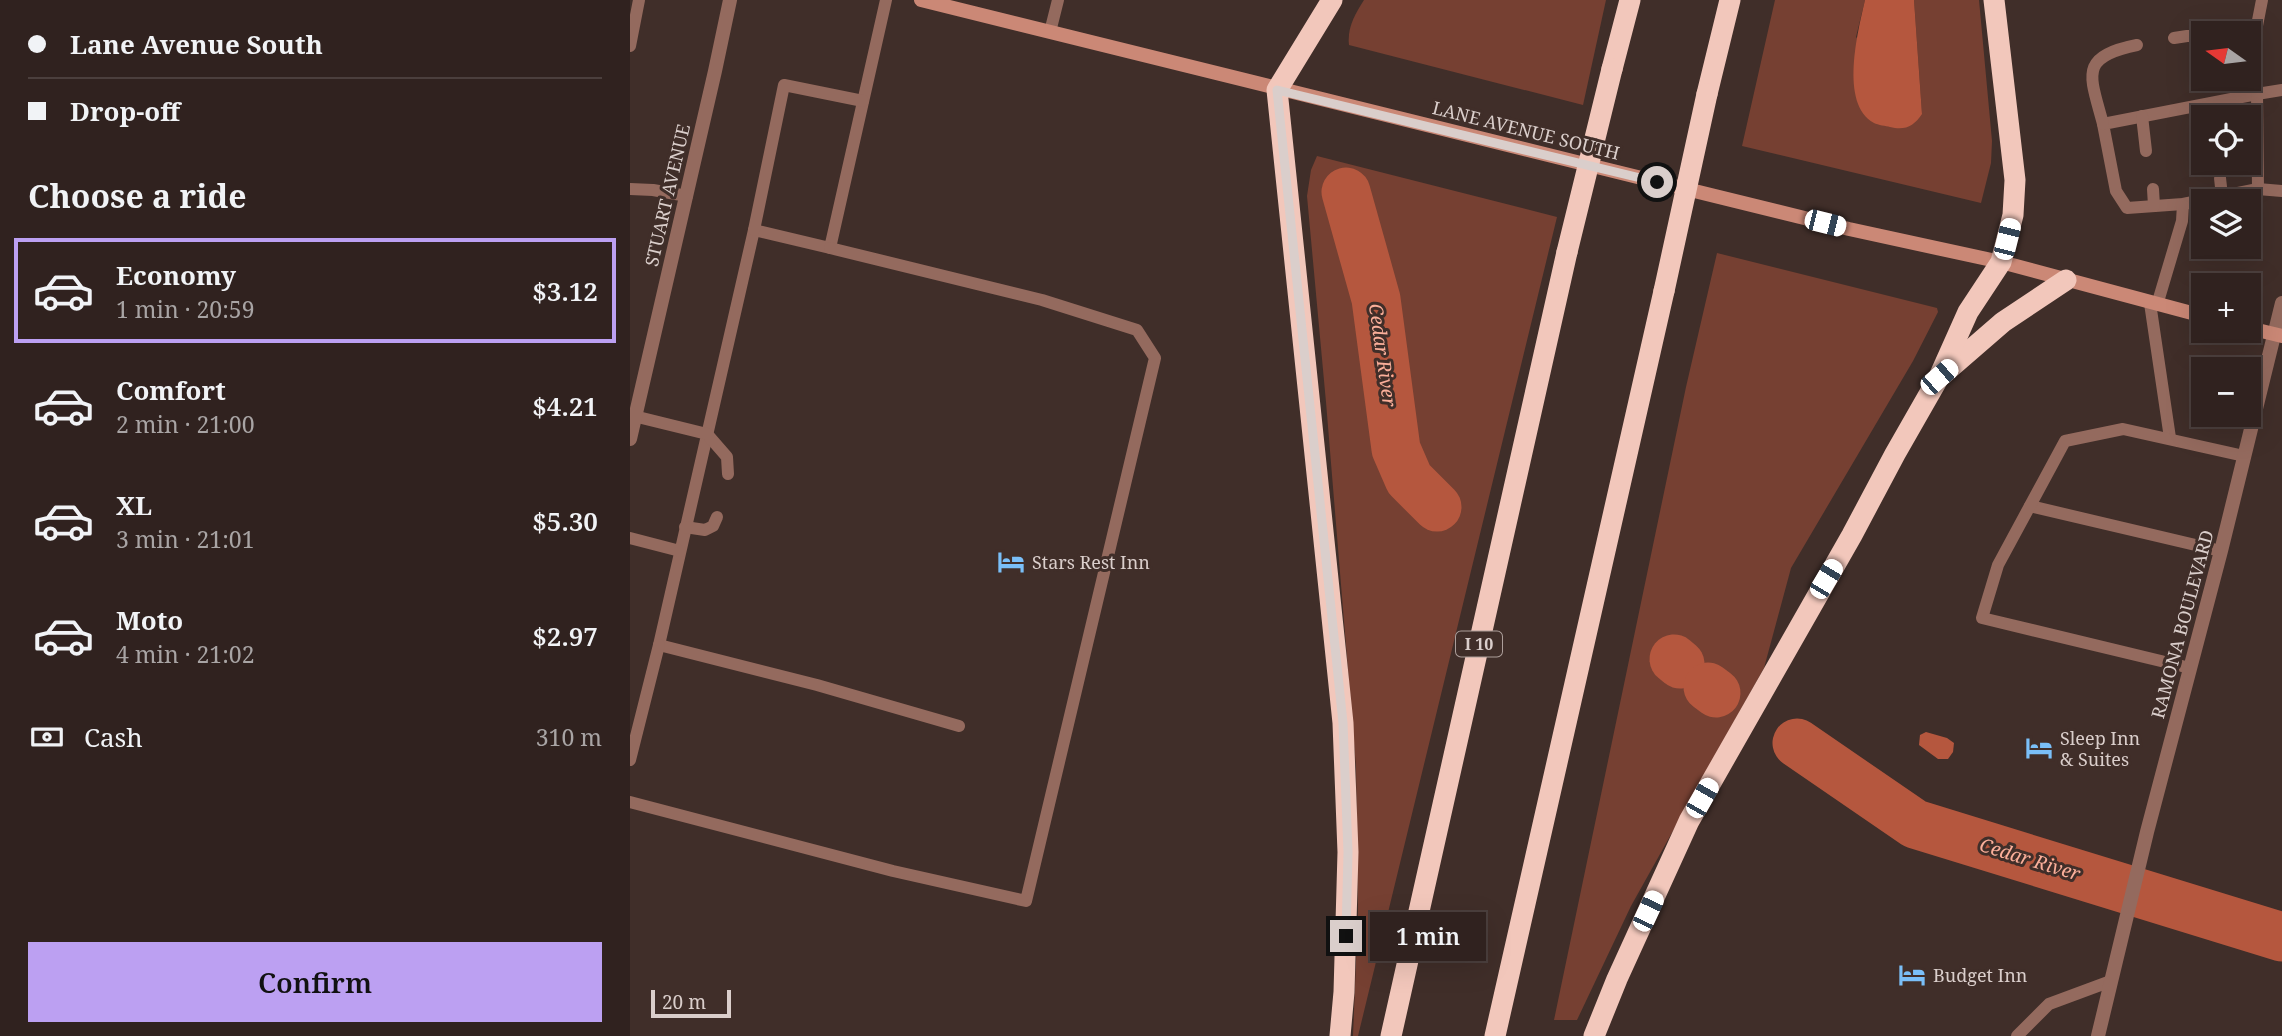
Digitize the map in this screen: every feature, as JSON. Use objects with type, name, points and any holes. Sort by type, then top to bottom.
[{"type":"highway","points":[[1332,0],[1277,90],[1343,723],[1348,852],[1340,1036]]},
{"type":"highway","name":"I 10","points":[[1391,1036],[1567,252],[1630,0]]},
{"type":"highway","points":[[1495,1036],[1730,0]]},
{"type":"highway","points":[[1594,1036],[1689,821],[1852,536],[1939,377],[1968,312],[2001,262],[2013,215],[2015,180],[1994,0]]},
{"type":"highway","points":[[1939,377],[2003,322],[2066,280]]},
{"type":"main road","name":"LANE AVENUE SOUTH","points":[[928,1],[1277,90],[1849,229],[2001,262],[2191,313]]},
{"type":"main road","points":[[2261,331],[2278,336]]},
{"type":"street","name":"STUART AVENUE","points":[[630,439],[633,416],[687,196],[730,0]]},
{"type":"street","name":"RAMONA BOULEVARD","points":[[2098,1036],[2147,832],[2244,456],[2278,336],[2282,303]]},
{"type":"lane","points":[[630,46],[639,0]]},
{"type":"lane","points":[[830,248],[886,0]]},
{"type":"lane","points":[[1050,32],[1058,0]]},
{"type":"lane","points":[[2256,21],[2262,0]]},
{"type":"lane","points":[[2174,38],[2191,36]]},
{"type":"lane","points":[[2137,45],[2113,50],[2101,56],[2094,65],[2093,85],[2104,124],[2116,191],[2127,208],[2191,202]]},
{"type":"lane","points":[[630,760],[754,230],[784,85],[863,101]]},
{"type":"lane","points":[[2104,124],[2282,90]]},
{"type":"lane","points":[[2257,91],[2258,189]]},
{"type":"lane","points":[[2142,116],[2146,151]]},
{"type":"lane","points":[[2220,178],[2221,189]]},
{"type":"lane","points":[[630,189],[687,196]]},
{"type":"lane","points":[[2153,189],[2154,206]]},
{"type":"lane","points":[[2261,189],[2282,191]]},
{"type":"lane","points":[[2170,438],[2153,304],[2182,221],[2183,204]]},
{"type":"lane","points":[[630,802],[893,871],[1026,901],[1155,358],[1137,330],[1042,300],[754,230]]},
{"type":"lane","points":[[633,416],[706,435],[727,457],[728,474]]},
{"type":"lane","points":[[2190,668],[1982,618],[1998,565],[2065,441],[2123,429],[2244,456]]},
{"type":"lane","points":[[2030,506],[2221,551]]},
{"type":"lane","points":[[685,527],[705,530],[713,526],[717,517]]},
{"type":"lane","points":[[630,538],[680,551]]},
{"type":"lane","points":[[659,645],[817,685],[959,726]]},
{"type":"lane","points":[[2017,1036],[2049,1004],[2111,981]]},
{"type":"shaded area","points":[[1364,0],[1606,0],[1583,105],[1349,45],[1350,27]]},
{"type":"shaded area","points":[[1775,0],[1865,0],[1856,37],[1922,114],[1914,0],[1979,0],[1992,141],[1991,163],[1981,203],[1742,146]]},
{"type":"shaded area","points":[[1865,0],[1914,0],[1922,114],[1909,126],[1895,128],[1874,123],[1863,114],[1857,100],[1854,66]]},
{"type":"shaded area","points":[[1317,156],[1557,217],[1358,1036],[1353,1036],[1358,912],[1356,767],[1307,196],[1311,170]]},
{"type":"shaded area","points":[[1717,253],[1937,308],[1938,312],[1913,361],[1791,568],[1764,668],[1631,906],[1577,1020],[1554,1020],[1686,387]]},
{"type":"shaded area","points":[[1926,732],[1954,743],[1953,752],[1948,759],[1938,759],[1919,745],[1920,735]]},
{"type":"waterway","name":"Cedar River","points":[[1346,192],[1376,299],[1396,449],[1409,479],[1437,507]]},
{"type":"waterway","name":"Cedar River","points":[[1674,659],[1680,664]]},
{"type":"waterway","name":"Cedar River","points":[[1708,687],[1716,693]]},
{"type":"waterway","name":"Cedar River","points":[[1797,743],[1915,824],[2282,937]]},
{"type":"place","name":"Stars Rest Inn","points":[[1011,562]]},
{"type":"place","name":"Sleep Inn & Suites","points":[[2039,748]]},
{"type":"place","name":"Budget Inn","points":[[1912,975]]},
{"type":"route","points":[[1346,936],[1348,852],[1343,723],[1277,90],[1657,182]]}]
